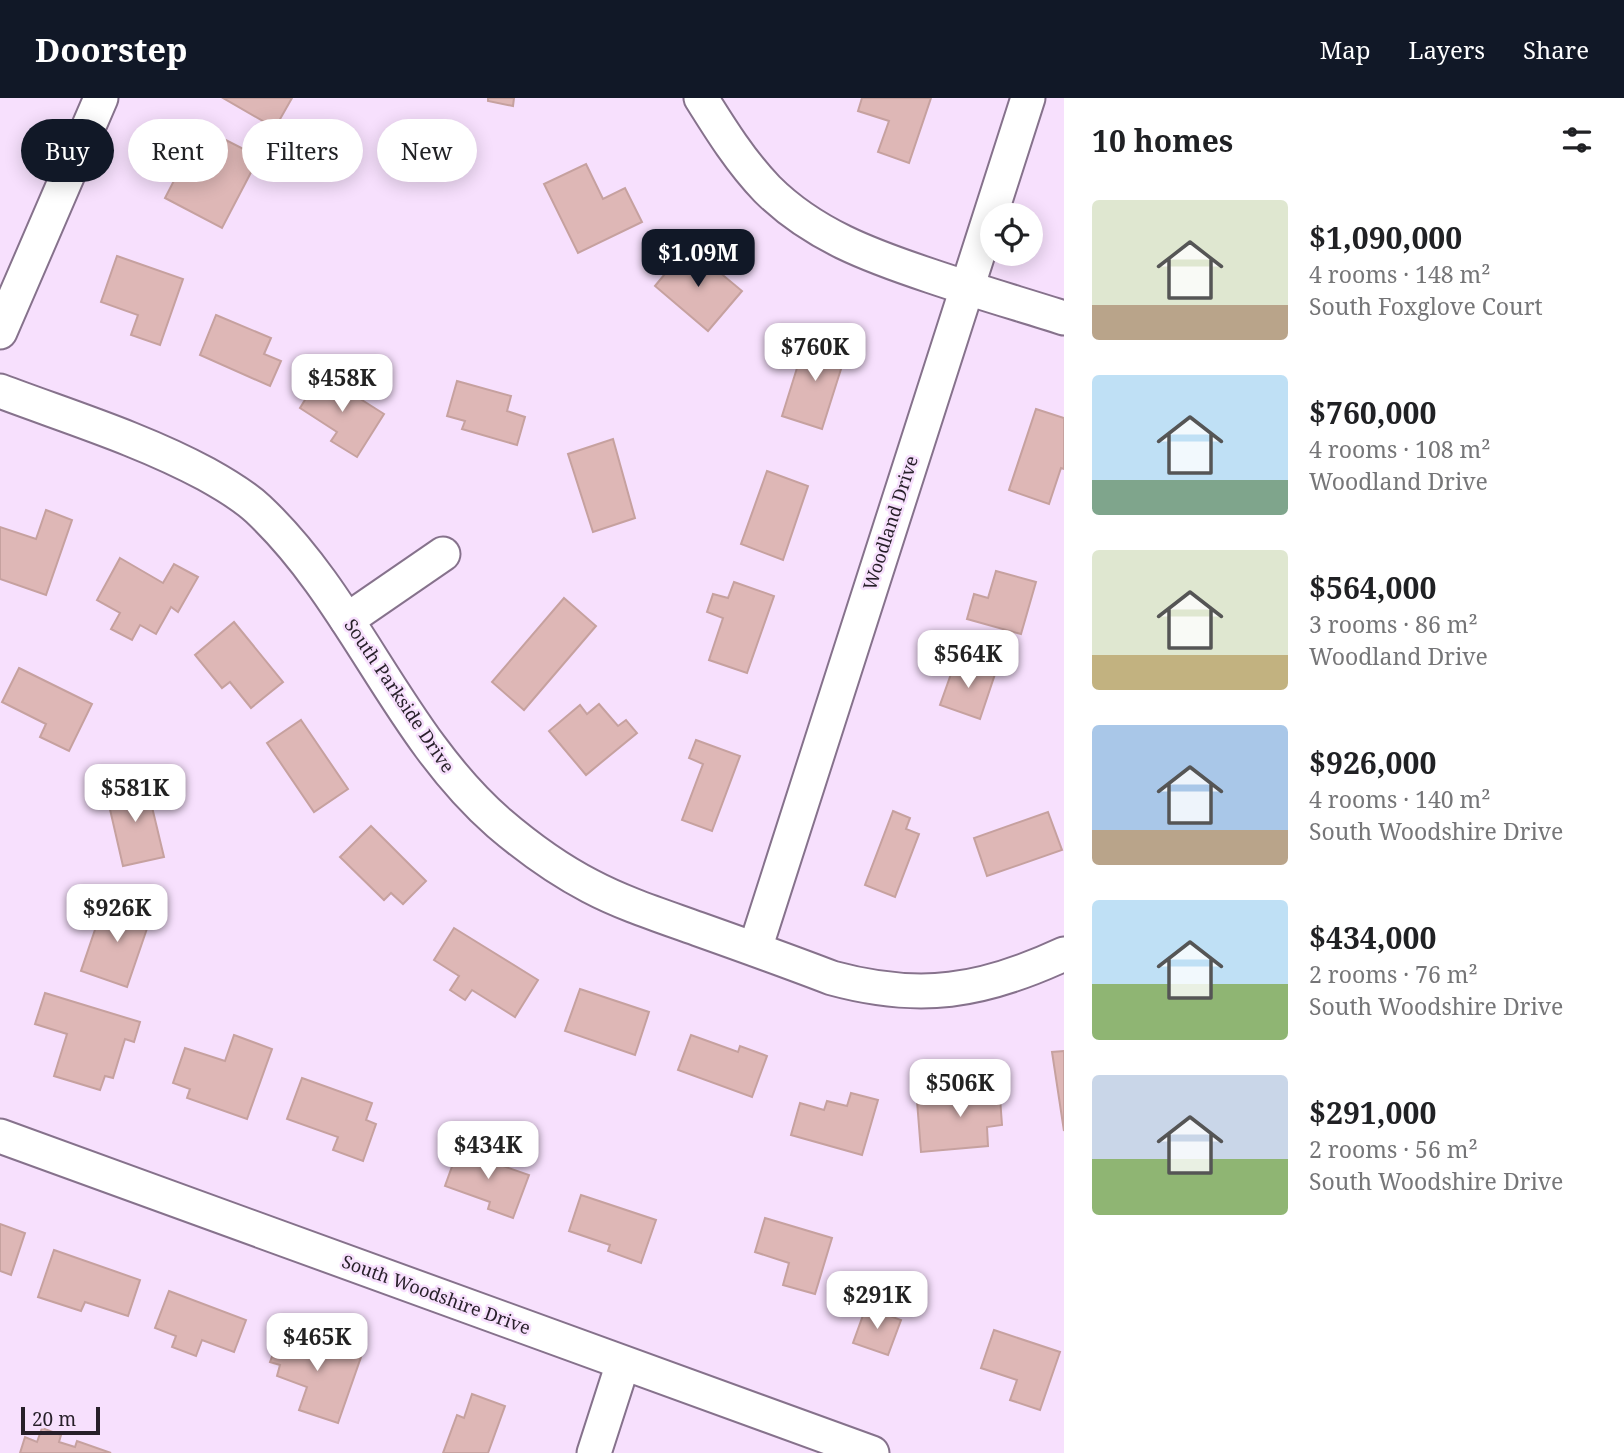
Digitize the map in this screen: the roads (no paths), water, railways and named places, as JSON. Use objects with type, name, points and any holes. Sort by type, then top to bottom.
[{"type":"street","points":[[0,332],[101,98]]},
{"type":"street","points":[[701,98],[748,168],[786,206],[836,240],[876,258],[1064,318]]},
{"type":"street","name":"Woodland Drive","points":[[755,949],[1028,98]]},
{"type":"street","name":"South Parkside Drive","points":[[0,391],[166,452],[228,486],[257,508],[295,547],[443,765],[472,798],[542,857],[591,887],[648,911],[832,978],[863,986],[907,992],[958,989],[1030,970],[1064,954]]},
{"type":"street","points":[[347,620],[443,554]]},
{"type":"street","name":"South Woodshire Drive","points":[[0,1136],[872,1453]]},
{"type":"street","points":[[594,1453],[623,1363]]}]
